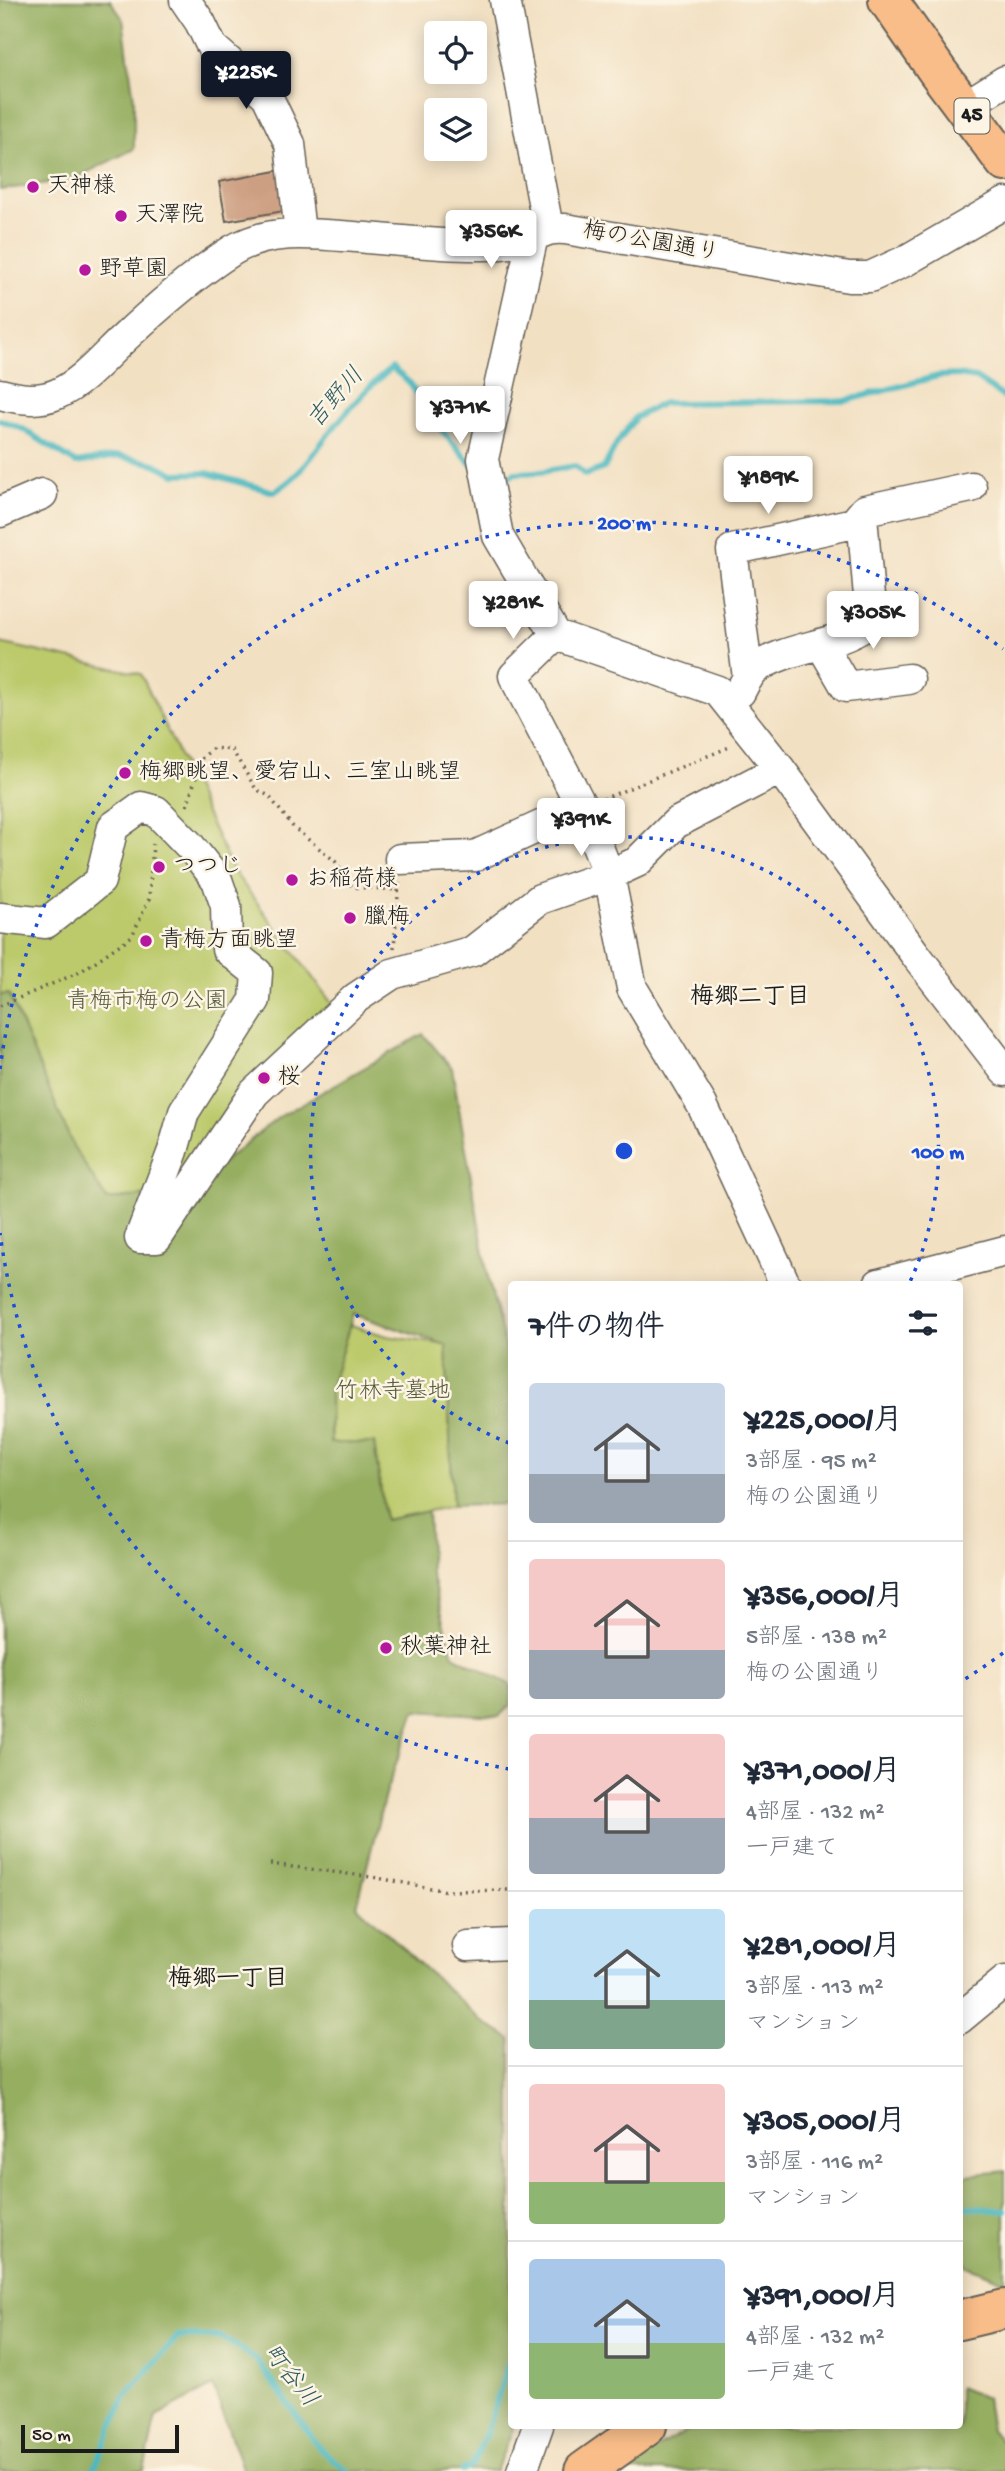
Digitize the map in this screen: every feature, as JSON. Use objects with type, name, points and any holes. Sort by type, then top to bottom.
[{"type":"main road","name":"45","points":[[888,0],[1005,162]]},
{"type":"main road","points":[[963,2319],[1005,2309]]},
{"type":"main road","points":[[584,2471],[643,2429]]},
{"type":"street","points":[[185,0],[212,47],[267,96],[290,144],[300,233]]},
{"type":"street","points":[[505,0],[540,232],[483,459],[498,536],[556,635],[718,691],[780,769],[1005,1072]]},
{"type":"street","points":[[965,106],[1005,81]]},
{"type":"street","name":"梅の公園通り","points":[[0,394],[20,400],[35,400],[55,395],[73,385],[142,321],[208,266],[236,248],[260,238],[300,233],[484,245],[512,243],[540,232],[588,232],[849,277],[870,277],[905,261],[1005,203]]},
{"type":"street","points":[[748,678],[732,551],[853,523],[865,510],[971,487]]},
{"type":"street","points":[[0,512],[41,494]]},
{"type":"street","points":[[730,707],[753,670],[782,654],[855,633],[867,624],[870,616],[862,516]]},
{"type":"street","points":[[556,635],[514,676],[582,807],[609,875],[632,988],[702,1105],[784,1281]]},
{"type":"street","points":[[821,643],[846,688],[909,679]]},
{"type":"street","points":[[0,918],[46,923],[100,881],[113,827],[141,807],[156,811],[190,846],[217,880],[226,906],[227,949],[257,973],[255,1000],[184,1112],[173,1151],[140,1238],[157,1238],[254,1093],[356,998],[392,974],[473,951],[540,899],[609,875],[637,862],[676,824],[780,769]]},
{"type":"street","points":[[400,859],[475,856],[582,807]]},
{"type":"street","points":[[890,1281],[1005,1251]]},
{"type":"street","points":[[468,1946],[508,1944]]},
{"type":"street","points":[[963,2016],[1005,1981]]},
{"type":"street","points":[[522,2471],[537,2429]]},
{"type":"path","points":[[582,807],[754,736]]},
{"type":"path","points":[[0,1006],[80,972],[132,936],[149,899],[156,811],[185,811],[201,758],[213,748],[232,750],[256,789],[269,796],[294,828],[335,862],[352,887],[398,890]]},
{"type":"path","points":[[392,974],[400,859]]},
{"type":"path","points":[[270,1864],[372,1877],[447,1891],[508,1890]]},
{"type":"green space","points":[[0,0],[110,0],[123,19],[134,100],[134,149],[74,179],[0,190]]},
{"type":"green space","name":"青梅市梅の公園","points":[[0,643],[141,674],[232,869],[333,1005],[156,1230],[96,1226],[0,1095]]},
{"type":"green space","points":[[9,994],[73,1146],[107,1200],[188,1190],[279,1117],[423,1034],[452,1068],[488,1277],[508,1358],[508,1504],[453,1506],[446,1345],[353,1314],[330,1391],[330,1443],[374,1443],[385,1520],[428,1511],[431,1573],[453,1655],[508,1683],[508,1708],[499,1716],[415,1711],[385,1795],[357,1906],[482,2021],[508,2037],[508,2429],[513,2429],[496,2471],[243,2471],[213,2386],[156,2416],[144,2471],[0,2471],[0,995]]},
{"type":"green space","name":"竹林寺墓地","points":[[341,1322],[387,1336],[446,1345],[453,1506],[385,1520],[374,1443],[331,1443],[330,1381]]},
{"type":"green space","points":[[1005,2171],[1005,2282],[963,2264],[963,2176]]},
{"type":"green space","points":[[963,2389],[986,2398],[991,2431],[1005,2444],[1005,2471],[615,2471],[691,2429],[963,2429]]},
{"type":"building","points":[[282,170],[290,210],[226,221],[219,182]]},
{"type":"waterway","name":"吉野川","points":[[0,420],[23,429],[76,463],[119,456],[155,464],[175,474],[207,473],[274,492],[299,472],[352,406],[392,368],[411,384],[424,410],[473,466]]},
{"type":"waterway","name":"吉野川","points":[[497,487],[515,473],[575,466],[585,475],[604,468],[617,443],[636,417],[663,403],[845,401],[938,376],[958,375],[976,378],[1005,398]]},
{"type":"waterway","name":"町谷川","points":[[963,2206],[1005,2211]]},
{"type":"waterway","name":"町谷川","points":[[93,2471],[125,2397],[178,2336],[221,2337],[257,2360],[321,2450],[348,2471]]},
{"type":"waterway","name":"町谷川","points":[[462,2471],[472,2466],[487,2431],[508,2364]]},
{"type":"place","name":"天神様","points":[[33,187]]},
{"type":"place","name":"天澤院","points":[[121,216]]},
{"type":"place","name":"野草園","points":[[85,270]]},
{"type":"place","name":"梅郷眺望、愛宕山、三室山眺望","points":[[125,773]]},
{"type":"place","name":"つつじ","points":[[159,867]]},
{"type":"place","name":"お稲荷様","points":[[292,880]]},
{"type":"place","name":"臘梅","points":[[350,918]]},
{"type":"place","name":"青梅方面眺望","points":[[146,941]]},
{"type":"place","name":"桜","points":[[264,1078]]},
{"type":"place","name":"秋葉神社","points":[[386,1648]]},
{"type":"district","name":"梅郷二丁目","points":[[750,998]]},
{"type":"district","name":"梅郷一丁目","points":[[228,1980]]}]
